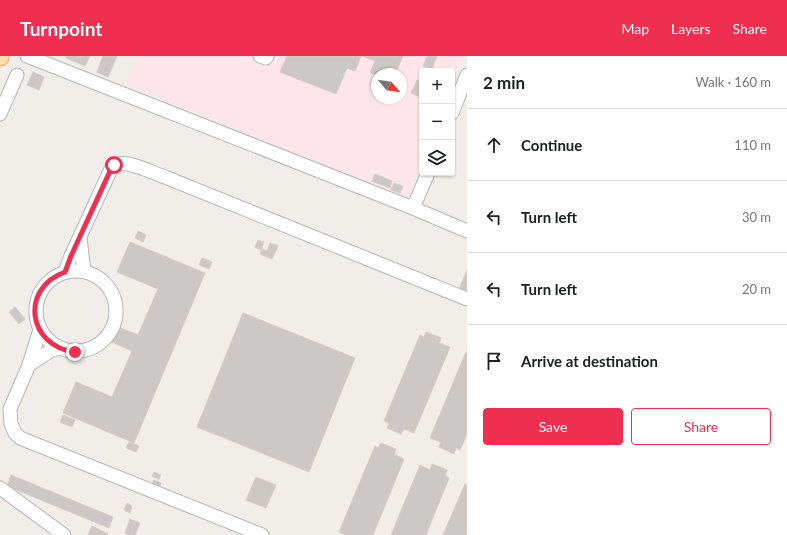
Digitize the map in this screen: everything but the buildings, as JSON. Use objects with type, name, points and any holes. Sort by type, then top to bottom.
[{"type":"street","points":[[27,56],[467,230]]},
{"type":"street","points":[[260,56],[266,58],[267,56]]},
{"type":"street","points":[[0,114],[16,75]]},
{"type":"street","points":[[455,105],[467,75]]},
{"type":"street","points":[[65,272],[111,169],[114,165],[129,164],[165,177],[467,299]]},
{"type":"street","points":[[413,208],[427,176]]},
{"type":"street","points":[[80,238],[84,271]]},
{"type":"street","points":[[74,270],[84,271],[99,277],[110,289],[116,304],[115,320],[109,334],[97,345],[82,351],[67,351],[52,344],[45,338],[37,324],[35,309],[38,295],[46,283],[58,274],[74,270]]},
{"type":"street","points":[[40,330],[29,365],[10,409],[11,424],[15,433],[20,438],[262,535]]},
{"type":"street","points":[[29,365],[50,350],[59,348]]},
{"type":"street","points":[[0,488],[64,535]]},
{"type":"shaded area","points":[[138,56],[464,56],[455,78],[455,68],[419,68],[419,168],[407,198],[126,84]]},
{"type":"route","points":[[75,352],[59,348],[45,338],[37,324],[35,317],[36,302],[38,295],[46,283],[58,274],[65,272],[71,256],[114,165]]}]
